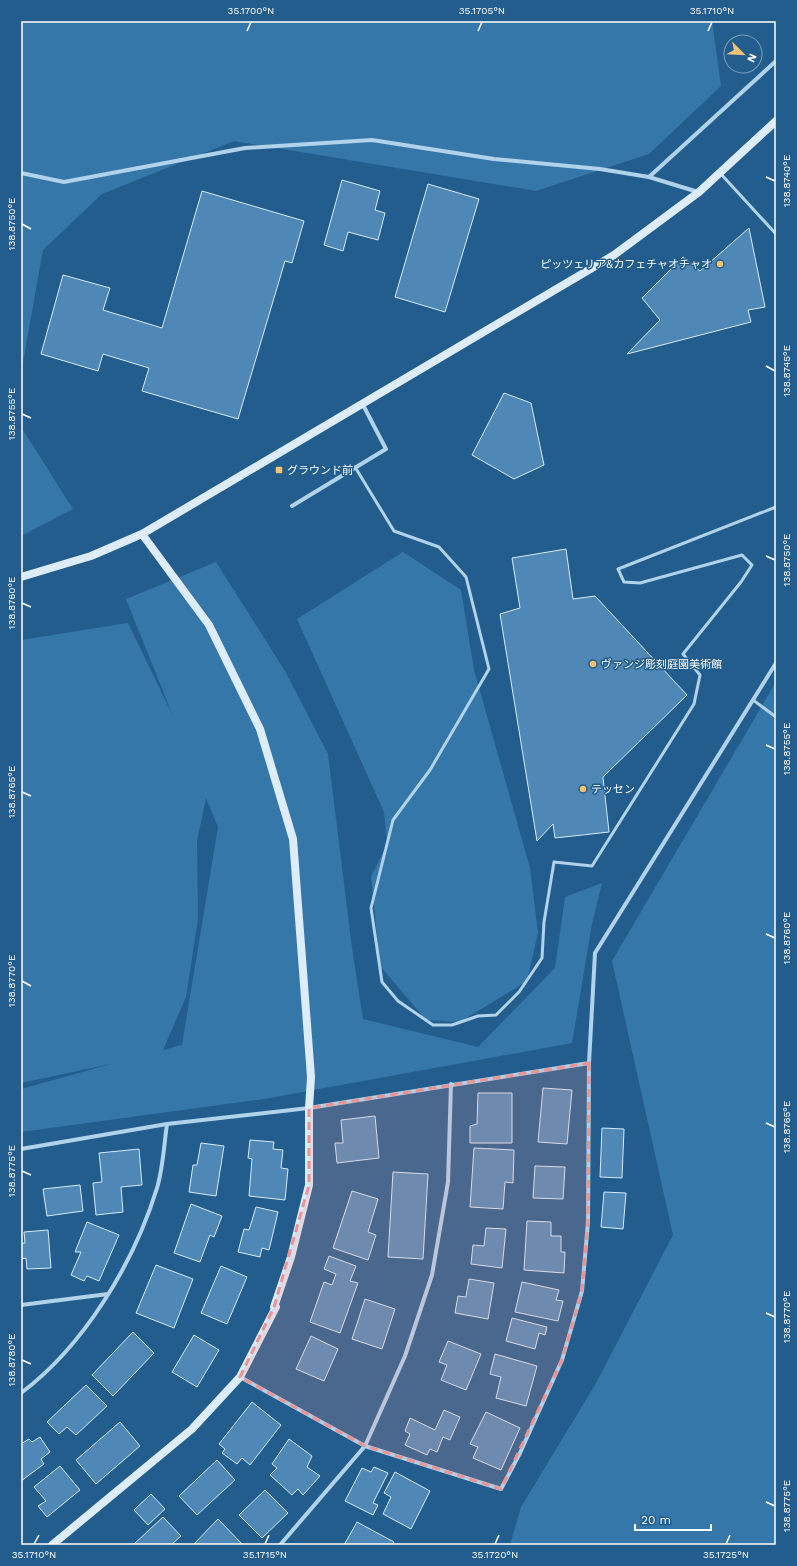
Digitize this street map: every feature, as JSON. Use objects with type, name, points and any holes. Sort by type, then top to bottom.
[{"type":"street","points":[[650,177],[776,61]]},
{"type":"street","points":[[21,577],[91,556],[142,534],[614,255],[698,192],[776,121]]},
{"type":"street","points":[[21,173],[64,182],[245,148],[372,140],[494,159],[600,169],[650,177],[698,192]]},
{"type":"street","points":[[292,506],[386,449],[362,403]]},
{"type":"street","points":[[52,1545],[192,1429],[240,1377],[276,1307],[274,1307],[291,1257],[309,1185],[309,1108],[311,1078],[293,839],[260,730],[209,625],[142,534]]},
{"type":"street","points":[[240,1377],[365,1446],[500,1489],[520,1453],[562,1360],[582,1291],[588,1222],[589,1063],[595,953],[776,663]]},
{"type":"street","points":[[21,1149],[167,1124],[309,1108],[589,1063]]},
{"type":"street","points":[[280,1545],[365,1446],[404,1356],[432,1275],[448,1182],[451,1084]]},
{"type":"street","points":[[21,1393],[41,1378],[76,1342],[108,1294],[134,1247],[157,1187],[167,1124]]},
{"type":"street","points":[[21,1305],[108,1294]]},
{"type":"lane","points":[[720,173],[776,234]]},
{"type":"lane","points":[[355,468],[394,531],[439,547],[466,577],[488,669],[430,770],[393,820],[371,908],[382,982],[398,1001],[434,1025],[452,1025],[478,1016],[496,1015],[519,992],[542,958],[544,922],[554,862],[592,866],[694,704],[700,675],[683,654],[741,582],[752,565],[742,555],[640,583],[624,582],[618,569],[776,507]]},
{"type":"lane","points":[[753,700],[776,717]]},
{"type":"highlighted area","points":[[589,1063],[588,1222],[582,1291],[562,1360],[501,1489],[365,1446],[240,1377],[274,1307],[309,1185],[309,1108]]},
{"type":"shaded area","points":[[21,21],[712,21],[721,86],[649,154],[536,191],[234,141],[102,194],[43,250],[21,373]]},
{"type":"shaded area","points":[[21,427],[73,509],[21,536]]},
{"type":"shaded area","points":[[403,552],[461,590],[474,670],[530,868],[538,933],[527,981],[460,1022],[426,1020],[380,966],[371,877],[387,844],[384,812],[297,619]]},
{"type":"shaded area","points":[[216,562],[285,671],[328,754],[352,948],[363,1019],[478,1047],[555,968],[565,897],[602,883],[592,924],[572,1043],[264,1099],[21,1132],[21,1089],[111,1064],[21,1083],[21,640],[128,623],[173,716],[126,599]],"holes":[[[206,798],[218,827],[182,1045],[163,1050],[186,997],[198,919],[197,841]]]},
{"type":"shaded area","points":[[776,682],[776,1545],[510,1545],[521,1507],[595,1385],[673,1235],[612,961]]},
{"type":"building","points":[[342,180],[380,191],[375,210],[385,213],[378,240],[348,232],[343,251],[324,245]]},
{"type":"building","points":[[428,184],[479,199],[445,312],[395,297]]},
{"type":"building","points":[[202,191],[304,221],[292,263],[285,261],[238,419],[142,391],[149,368],[103,354],[98,371],[41,354],[63,275],[110,288],[103,310],[162,328]]},
{"type":"building","points":[[749,228],[765,307],[748,310],[751,322],[627,354],[660,320],[642,298],[683,257],[700,271]]},
{"type":"building","points":[[504,393],[531,403],[544,465],[514,479],[472,455]]},
{"type":"building","points":[[566,549],[573,599],[595,596],[687,695],[603,777],[609,832],[555,838],[553,824],[537,841],[500,614],[520,608],[512,558]]},
{"type":"building","points":[[543,1088],[572,1090],[567,1144],[538,1142]]},
{"type":"building","points":[[478,1093],[512,1093],[512,1143],[470,1143],[470,1126],[477,1124]]},
{"type":"building","points":[[375,1116],[379,1158],[337,1163],[335,1143],[343,1143],[341,1120]]},
{"type":"building","points":[[602,1128],[624,1129],[622,1178],[600,1177]]},
{"type":"building","points":[[250,1140],[274,1142],[273,1149],[283,1150],[281,1168],[288,1169],[285,1200],[249,1196],[252,1159],[248,1158]]},
{"type":"building","points":[[201,1143],[224,1146],[216,1196],[189,1192],[193,1165],[197,1165]]},
{"type":"building","points":[[474,1148],[514,1150],[513,1183],[505,1182],[503,1209],[470,1207]]},
{"type":"building","points":[[139,1149],[142,1185],[121,1187],[123,1212],[96,1215],[93,1183],[102,1182],[99,1153]]},
{"type":"building","points":[[535,1166],[565,1167],[563,1199],[533,1198]]},
{"type":"building","points":[[393,1172],[428,1174],[423,1259],[388,1257]]},
{"type":"building","points":[[80,1185],[83,1211],[47,1216],[43,1189]]},
{"type":"building","points":[[352,1191],[378,1199],[368,1232],[376,1235],[368,1260],[333,1248]]},
{"type":"building","points":[[604,1192],[626,1193],[623,1229],[601,1227]]},
{"type":"building","points":[[191,1204],[222,1216],[214,1237],[210,1235],[200,1262],[174,1253]]},
{"type":"building","points":[[256,1207],[278,1212],[269,1250],[262,1248],[260,1257],[238,1252],[244,1229],[249,1230]]},
{"type":"building","points":[[527,1221],[551,1222],[551,1236],[561,1236],[561,1252],[565,1252],[564,1273],[524,1270]]},
{"type":"building","points":[[87,1222],[119,1235],[99,1281],[87,1276],[84,1281],[71,1275],[81,1252],[75,1252]]},
{"type":"building","points":[[486,1228],[506,1229],[502,1268],[471,1264],[473,1245],[484,1246]]},
{"type":"building","points":[[48,1230],[51,1268],[27,1269],[26,1258],[21,1259],[21,1243],[25,1243],[24,1232]]},
{"type":"building","points":[[329,1256],[356,1266],[350,1281],[358,1283],[340,1333],[310,1322],[324,1282],[332,1285],[336,1274],[324,1269]]},
{"type":"building","points":[[156,1265],[193,1279],[174,1328],[136,1313]]},
{"type":"building","points":[[221,1266],[247,1277],[227,1324],[201,1313]]},
{"type":"building","points":[[469,1279],[494,1283],[488,1319],[455,1313],[458,1296],[466,1297]]},
{"type":"building","points":[[522,1282],[559,1290],[556,1300],[563,1301],[558,1321],[515,1312]]},
{"type":"building","points":[[365,1299],[395,1309],[382,1349],[352,1339]]},
{"type":"building","points":[[512,1318],[547,1327],[545,1335],[539,1333],[535,1349],[506,1341]]},
{"type":"building","points":[[133,1332],[154,1353],[113,1396],[92,1375]]},
{"type":"building","points":[[194,1335],[219,1350],[197,1387],[172,1372]]},
{"type":"building","points":[[311,1336],[338,1349],[324,1381],[296,1369]]},
{"type":"building","points":[[448,1341],[481,1354],[466,1390],[441,1380],[447,1365],[439,1362]]},
{"type":"building","points":[[495,1354],[537,1366],[526,1406],[496,1398],[501,1377],[490,1374]]},
{"type":"building","points":[[86,1385],[107,1406],[76,1435],[67,1427],[59,1434],[47,1422]]},
{"type":"building","points":[[252,1402],[281,1425],[250,1465],[242,1458],[237,1464],[222,1453],[225,1449],[219,1444]]},
{"type":"building","points":[[444,1410],[460,1417],[450,1440],[443,1437],[437,1452],[430,1449],[427,1455],[405,1445],[410,1434],[405,1431],[410,1418],[435,1430]]},
{"type":"building","points":[[486,1412],[520,1428],[501,1470],[473,1458],[478,1447],[470,1444]]},
{"type":"building","points":[[120,1422],[140,1446],[96,1484],[76,1460]]},
{"type":"building","points":[[40,1437],[50,1452],[41,1459],[44,1464],[21,1481],[21,1444],[29,1439],[32,1442]]},
{"type":"building","points":[[289,1439],[312,1456],[307,1467],[320,1476],[303,1495],[298,1489],[292,1495],[270,1475],[277,1468],[272,1464]]},
{"type":"building","points":[[217,1460],[235,1480],[197,1515],[179,1496]]},
{"type":"building","points":[[60,1466],[80,1490],[47,1517],[38,1506],[46,1501],[34,1487]]},
{"type":"building","points":[[374,1467],[388,1473],[373,1503],[378,1505],[373,1515],[345,1501],[362,1468],[371,1472]]},
{"type":"building","points":[[395,1472],[430,1491],[411,1529],[383,1514],[391,1497],[384,1493]]},
{"type":"building","points":[[265,1490],[288,1513],[262,1538],[239,1515]]},
{"type":"building","points":[[151,1494],[165,1509],[148,1525],[134,1510]]},
{"type":"building","points":[[163,1517],[181,1536],[171,1545],[133,1545]]},
{"type":"building","points":[[218,1519],[243,1545],[193,1545]]},
{"type":"building","points":[[357,1522],[394,1542],[392,1545],[344,1545]]},
{"type":"place","name":"ピッツェリア&カフェチャオチャオ","points":[[720,264]]},
{"type":"place","name":"グラウンド前","points":[[279,470]]},
{"type":"place","name":"ヴァンジ彫刻庭園美術館","points":[[593,664]]},
{"type":"place","name":"テッセン","points":[[583,789]]}]
